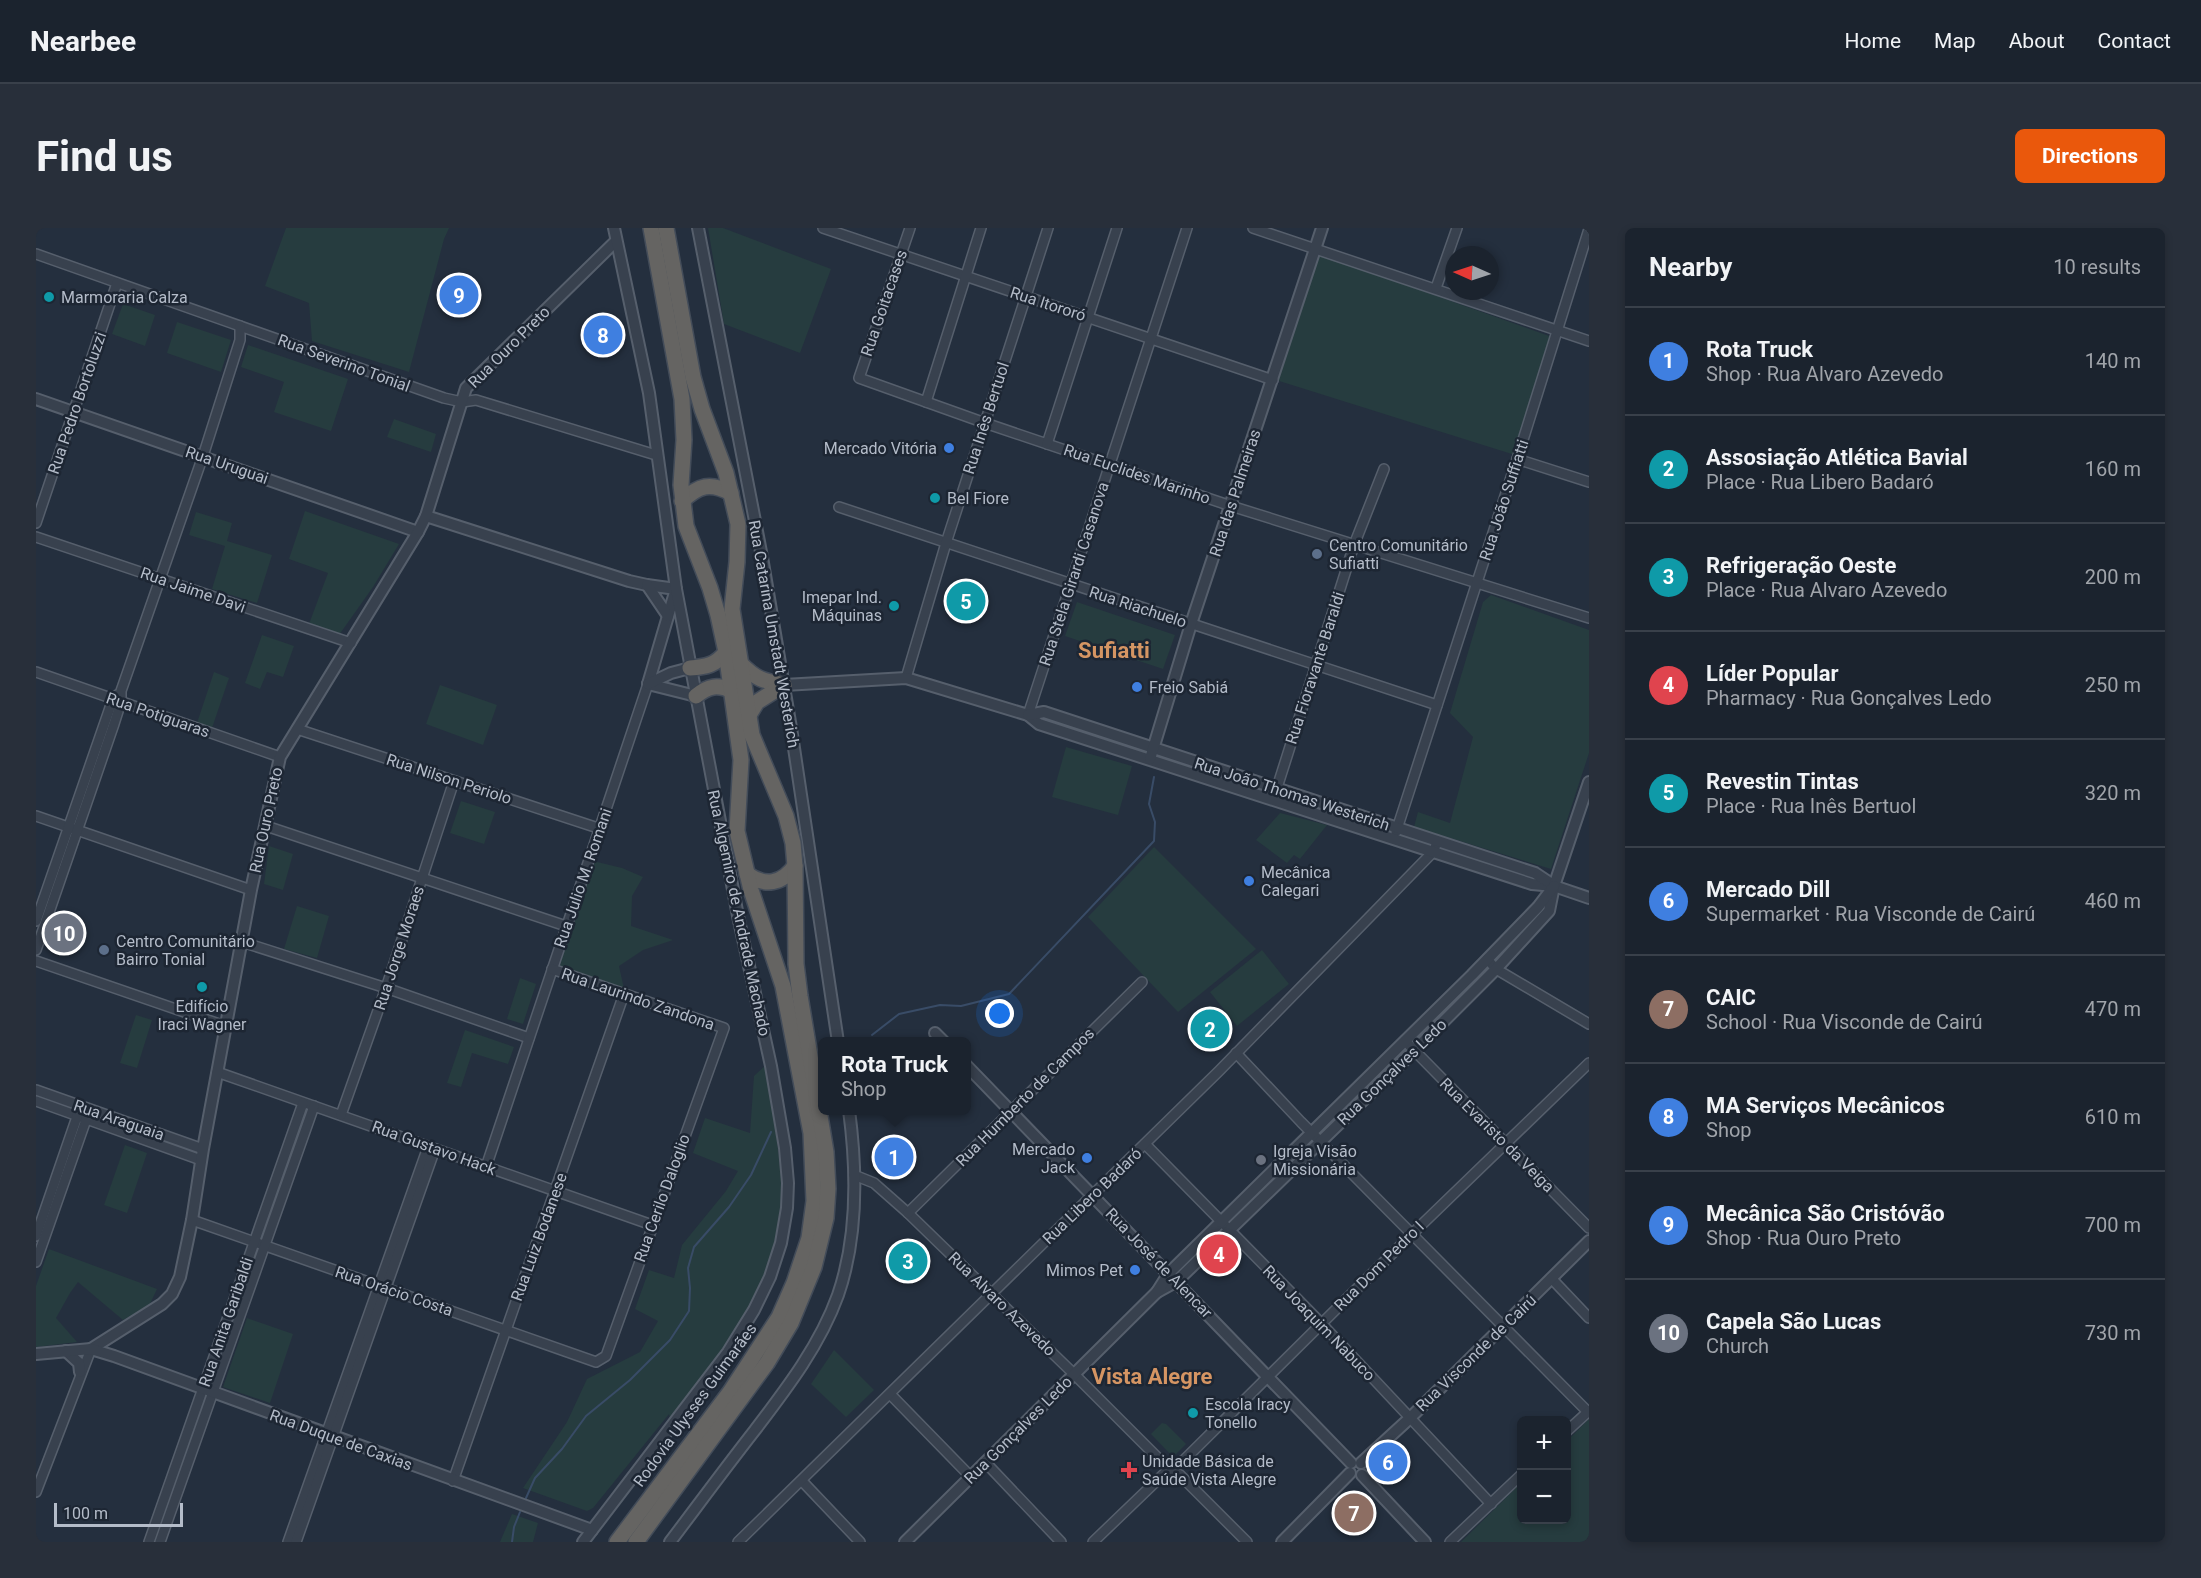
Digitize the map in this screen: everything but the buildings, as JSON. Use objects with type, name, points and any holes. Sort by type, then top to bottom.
[{"type":"highway","name":"Rodovia Ulysses Guimarães","points":[[617,1542],[730,1392],[768,1336],[786,1302],[809,1238],[814,1201],[812,1133],[783,986],[747,874],[737,831],[741,760],[732,691],[718,615],[686,526],[681,484],[684,440],[682,399],[651,228]]},
{"type":"highway","name":"Rodovia Ulysses Guimarães","points":[[666,228],[693,377],[702,409],[721,457],[738,524],[732,609],[752,735],[786,816],[793,843],[796,964],[818,1104]]},
{"type":"highway","points":[[682,501],[692,491],[705,486],[719,487],[731,493]]},
{"type":"highway","points":[[690,668],[712,665],[726,652]]},
{"type":"highway","points":[[741,664],[754,677],[784,685]]},
{"type":"highway","points":[[749,715],[757,702],[784,685]]},
{"type":"highway","points":[[696,696],[704,689],[713,686],[732,691]]},
{"type":"highway","points":[[747,874],[767,883],[778,881],[788,875],[795,866]]},
{"type":"highway","name":"Rodovia Ulysses Guimarães","points":[[636,1542],[767,1363],[791,1323],[814,1267],[826,1218],[828,1189],[826,1152],[820,1115]]},
{"type":"street","name":"Rua Algemiro de Andrade Machado","points":[[583,1542],[728,1352],[754,1310],[770,1277],[781,1243],[787,1208],[785,1148],[771,1066],[738,916],[690,668],[656,455],[649,393],[614,228]]},
{"type":"street","name":"Rua Catarina Umstadt Westerich","points":[[698,228],[762,557],[784,685],[837,1037]]},
{"type":"street","name":"Rua Itororó","points":[[823,228],[1273,380]]},
{"type":"street","name":"Rua Goitacases","points":[[859,378],[910,228]]},
{"type":"street","points":[[926,402],[981,228]]},
{"type":"street","name":"Rua Inês Bertuol","points":[[906,678],[946,543],[1048,228]]},
{"type":"street","points":[[1047,444],[1117,228]]},
{"type":"street","name":"Rua Stela Girardi Casanova","points":[[1028,715],[1188,228]]},
{"type":"street","points":[[1253,228],[1589,341]]},
{"type":"street","name":"Rua das Palmeiras","points":[[1150,759],[1191,624],[1322,228]]},
{"type":"street","points":[[1436,288],[1457,228]]},
{"type":"street","name":"Rua João Suffiatti","points":[[1396,833],[1589,229]]},
{"type":"street","name":"Rua Ouro Preto","points":[[91,1349],[162,1304],[172,1294],[180,1277],[251,890],[280,757],[418,532],[426,516],[466,388],[616,241]]},
{"type":"street","name":"Rua Severino Tonial","points":[[36,254],[444,398],[462,402],[476,400],[656,455]]},
{"type":"street","name":"Rua Pedro Bortoluzzi","points":[[36,524],[117,283]]},
{"type":"street","points":[[36,950],[45,910],[203,456],[240,339],[240,326]]},
{"type":"street","name":"Rua Euclides Marinho","points":[[859,378],[1231,506],[1589,618]]},
{"type":"street","name":"Rua Uruguai","points":[[36,399],[418,532]]},
{"type":"street","points":[[1517,459],[1589,482]]},
{"type":"street","name":"Rua Fioravante Baraldi","points":[[1273,801],[1354,545],[1384,469]]},
{"type":"street","name":"Rua Riachuelo","points":[[839,507],[1437,705]]},
{"type":"street","points":[[426,516],[647,585],[676,589]]},
{"type":"street","name":"Rua Jaime Davi","points":[[36,537],[351,644]]},
{"type":"street","points":[[647,585],[668,616]]},
{"type":"street","name":"Rua Julio M. Romani","points":[[486,1167],[566,926],[601,829],[676,589]]},
{"type":"street","points":[[648,684],[671,673],[690,668]]},
{"type":"street","name":"Rua Potiguaras","points":[[36,672],[280,757]]},
{"type":"street","name":"Rua João Thomas Westerich","points":[[784,685],[906,678],[1028,715],[1039,724],[1273,801],[1344,817],[1493,865],[1532,884],[1554,886],[1589,898]]},
{"type":"street","points":[[648,684],[696,696]]},
{"type":"street","name":"Rua João Thomas Westerich","points":[[1028,715],[1044,712],[1277,789],[1344,817]]},
{"type":"street","name":"Rua Nilson Periolo","points":[[297,729],[601,829]]},
{"type":"street","points":[[1094,741],[1098,730]]},
{"type":"street","points":[[1215,781],[1219,769]]},
{"type":"street","name":"Rua Jorge Moraes","points":[[342,1115],[454,781]]},
{"type":"street","name":"Rua Gonçalves Ledo","points":[[1157,1292],[1177,1281],[1414,1052],[1496,969],[1549,911],[1554,886],[1586,798],[1589,782]]},
{"type":"street","points":[[36,816],[251,890]]},
{"type":"street","points":[[266,826],[566,926]]},
{"type":"street","name":"Rua Libero Badaró","points":[[738,1542],[1094,1195],[1236,1053],[1435,846]]},
{"type":"street","name":"Rua Gonçalves Ledo","points":[[905,1542],[1157,1292],[1169,1273],[1220,1221],[1449,998],[1538,907],[1554,886]]},
{"type":"street","points":[[36,921],[45,910]]},
{"type":"street","points":[[242,942],[386,988],[529,1038]]},
{"type":"street","points":[[1487,959],[1496,969],[1589,1024]]},
{"type":"street","points":[[36,962],[225,1026]]},
{"type":"street","name":"Rua Laurindo Zandona","points":[[552,969],[724,1028]]},
{"type":"street","name":"Rua Humberto de Campos","points":[[908,1213],[1142,982]]},
{"type":"street","name":"Rua Luiz Bodanese","points":[[453,1481],[624,994]]},
{"type":"street","points":[[1449,998],[1458,1007]]},
{"type":"street","name":"Rua Cerilo Daloglio","points":[[596,1362],[606,1356],[724,1028]]},
{"type":"street","points":[[935,1033],[940,1037]]},
{"type":"street","name":"Rua Evaristo da Veiga","points":[[1405,1041],[1589,1228]]},
{"type":"street","points":[[1236,1053],[1311,1132],[1589,1411],[1571,1427]]},
{"type":"street","name":"Rua Dom Pedro I","points":[[1093,1542],[1169,1469],[1184,1460],[1321,1323],[1589,1063]]},
{"type":"street","name":"Rua José de Alencar","points":[[971,1070],[1354,1466]]},
{"type":"street","name":"Rua Gustavo Hack","points":[[217,1072],[652,1225]]},
{"type":"street","points":[[1357,1088],[1367,1097]]},
{"type":"street","name":"Rua Araguaia","points":[[36,1090],[83,1112],[202,1154]]},
{"type":"street","name":"Rua Araguaia","points":[[36,1101],[83,1112]]},
{"type":"street","name":"Rua Anita Garibaldi","points":[[227,1337],[235,1297],[303,1103]]},
{"type":"street","name":"Rua Anita Garibaldi","points":[[156,1539],[207,1390],[227,1337],[245,1301],[314,1106]]},
{"type":"street","points":[[37,1259],[48,1213],[83,1112]]},
{"type":"street","points":[[670,1542],[790,1383],[821,1332],[838,1296],[852,1228],[854,1175],[849,1115]]},
{"type":"street","name":"Rua Joaquim Nabuco","points":[[1144,1144],[1321,1323],[1491,1504]]},
{"type":"street","points":[[287,1148],[297,1152]]},
{"type":"street","points":[[288,1542],[297,1527],[432,1148]]},
{"type":"street","name":"Rua Alvaro Azevedo","points":[[854,1175],[874,1183],[908,1213],[1169,1469],[1180,1475],[1246,1542]]},
{"type":"street","points":[[1265,1177],[1275,1187]]},
{"type":"street","points":[[273,1189],[284,1192]]},
{"type":"street","points":[[36,1236],[48,1213]]},
{"type":"street","name":"Rua Orácio Costa","points":[[192,1220],[596,1362]]},
{"type":"street","name":"Rua Visconde de Cairú","points":[[1282,1542],[1354,1466],[1410,1418],[1589,1241]]},
{"type":"street","points":[[1551,1278],[1589,1318]]},
{"type":"street","points":[[235,1297],[245,1301]]},
{"type":"street","points":[[114,1334],[111,1342],[114,1356]]},
{"type":"street","points":[[36,1354],[91,1349]]},
{"type":"street","points":[[36,1492],[80,1372],[91,1349]]},
{"type":"street","name":"Rua Duque de Caxias","points":[[91,1349],[592,1530]]},
{"type":"street","points":[[66,1351],[79,1363],[80,1372]]},
{"type":"street","points":[[890,1395],[971,1477]]},
{"type":"street","points":[[986,1463],[1061,1542]]},
{"type":"street","points":[[1354,1466],[1364,1469],[1362,1475],[1425,1542]]},
{"type":"street","points":[[1450,1542],[1517,1478]]},
{"type":"street","points":[[802,1481],[860,1542]]},
{"type":"street","points":[[296,1542],[297,1527]]},
{"type":"green space","points":[[286,228],[449,228],[444,239],[409,372],[312,341],[309,303],[265,286]]},
{"type":"green space","points":[[708,228],[723,228],[831,269],[800,353],[724,324]]},
{"type":"green space","points":[[1316,253],[1552,337],[1515,455],[1276,380]]},
{"type":"green space","points":[[123,304],[155,315],[145,346],[112,334]]},
{"type":"green space","points":[[177,322],[231,340],[221,372],[167,353]]},
{"type":"green space","points":[[248,345],[348,379],[331,431],[274,412],[284,382],[241,367]]},
{"type":"green space","points":[[394,419],[436,434],[431,452],[387,437]]},
{"type":"green space","points":[[305,511],[399,544],[373,587],[339,635],[309,624],[328,573],[289,559]]},
{"type":"green space","points":[[196,512],[232,523],[227,541],[272,555],[257,603],[212,589],[225,546],[189,535]]},
{"type":"green space","points":[[1491,595],[1589,630],[1589,753],[1551,869],[1414,827],[1418,812],[1450,823],[1473,737],[1450,713],[1483,602]]},
{"type":"green space","points":[[1077,602],[1175,635],[1163,669],[1065,636]]},
{"type":"green space","points":[[262,635],[294,646],[283,677],[267,672],[260,689],[245,683]]},
{"type":"green space","points":[[214,672],[229,678],[212,728],[197,723]]},
{"type":"green space","points":[[440,685],[497,705],[483,745],[426,724]]},
{"type":"green space","points":[[1066,747],[1132,766],[1118,815],[1052,797]]},
{"type":"green space","points":[[461,801],[495,812],[484,844],[450,833]]},
{"type":"green space","points":[[1280,813],[1327,825],[1300,859],[1294,855],[1287,863],[1256,840]]},
{"type":"green space","points":[[269,846],[293,854],[283,890],[264,884]]},
{"type":"green space","points":[[1154,847],[1256,949],[1178,1012],[1088,917]]},
{"type":"green space","points":[[593,861],[622,868],[643,877],[632,896],[631,926],[673,940],[643,950],[619,966],[624,989],[558,968]]},
{"type":"green space","points":[[297,906],[329,916],[317,958],[284,949]]},
{"type":"green space","points":[[1262,950],[1289,984],[1237,1026],[1210,992]]},
{"type":"green space","points":[[520,978],[536,984],[523,1024],[507,1019]]},
{"type":"green space","points":[[136,1015],[152,1020],[137,1068],[120,1063]]},
{"type":"green space","points":[[465,1030],[514,1047],[508,1064],[472,1053],[461,1087],[447,1083]]},
{"type":"green space","points":[[767,1064],[783,1187],[780,1243],[753,1310],[672,1424],[669,1414],[593,1508],[587,1511],[523,1488],[567,1422],[587,1379],[640,1352],[658,1321],[635,1309],[649,1270],[674,1278],[682,1245],[726,1191],[738,1171],[693,1153],[705,1118],[750,1133],[754,1076]]},
{"type":"green space","points":[[125,1145],[147,1153],[127,1213],[104,1205]]},
{"type":"green space","points":[[49,1249],[157,1289],[149,1306],[123,1320],[78,1282],[56,1318],[77,1342],[36,1347],[36,1286]]},
{"type":"green space","points":[[247,1318],[293,1334],[270,1403],[223,1387]]},
{"type":"green space","points":[[834,1350],[874,1390],[846,1417],[811,1384]]},
{"type":"green space","points":[[1589,1419],[1589,1542],[1461,1542],[1517,1487],[1517,1524],[1571,1524],[1571,1437]]},
{"type":"green space","points":[[1162,1423],[1166,1424],[1186,1444],[1173,1457],[1151,1434]]},
{"type":"green space","points":[[512,1514],[538,1523],[533,1542],[500,1542]]},
{"type":"waterway","points":[[872,1035],[899,1014],[940,1005],[961,1006],[1009,994],[1154,841],[1155,822],[1149,804],[1154,777]]},
{"type":"waterway","points":[[526,1498],[535,1478],[562,1449],[586,1416],[630,1380],[670,1340],[689,1311],[688,1268],[694,1247],[729,1207],[751,1175],[771,1132]]},
{"type":"waterway","points":[[512,1542],[514,1527],[520,1512]]},
{"type":"place","name":"Mecânica São Cristóvão","points":[[459,295]]},
{"type":"place","name":"Marmoraria Calza","points":[[49,297]]},
{"type":"place","name":"MA Serviços Mecânicos","points":[[603,335]]},
{"type":"place","name":"Mercado Vitória","points":[[949,448]]},
{"type":"place","name":"Bel Fiore","points":[[935,498]]},
{"type":"place","name":"Centro Comunitário Sufiatti","points":[[1317,554]]},
{"type":"place","name":"Revestin Tintas","points":[[966,601]]},
{"type":"place","name":"Imepar Ind. Máquinas","points":[[894,606]]},
{"type":"place","name":"Freio Sabiá","points":[[1137,687]]},
{"type":"place","name":"Mecânica Calegari","points":[[1249,881]]},
{"type":"place","name":"Capela São Lucas","points":[[64,933]]},
{"type":"place","name":"Centro Comunitário Bairro Tonial","points":[[104,950]]},
{"type":"place","name":"Edifício Iraci Wagner","points":[[202,987]]},
{"type":"place","name":"Assosiação Atlética Bavial","points":[[1210,1029]]},
{"type":"place","name":"Rota Truck","points":[[894,1157]]},
{"type":"place","name":"Mercado Jack","points":[[1087,1158]]},
{"type":"place","name":"Igreja Visão Missionária","points":[[1261,1160]]},
{"type":"place","name":"Líder Popular","points":[[1219,1254]]},
{"type":"place","name":"Refrigeração Oeste","points":[[908,1261]]},
{"type":"place","name":"Mimos Pet","points":[[1135,1270]]},
{"type":"place","name":"Escola Iracy Tonello","points":[[1193,1413]]},
{"type":"place","name":"Mercado Dill","points":[[1388,1462]]},
{"type":"place","name":"Unidade Básica de Saúde Vista Alegre","points":[[1129,1470]]},
{"type":"place","name":"CAIC","points":[[1354,1513]]},
{"type":"district","name":"Sufiatti","points":[[1114,650]]},
{"type":"district","name":"Vista Alegre","points":[[1152,1376]]}]
